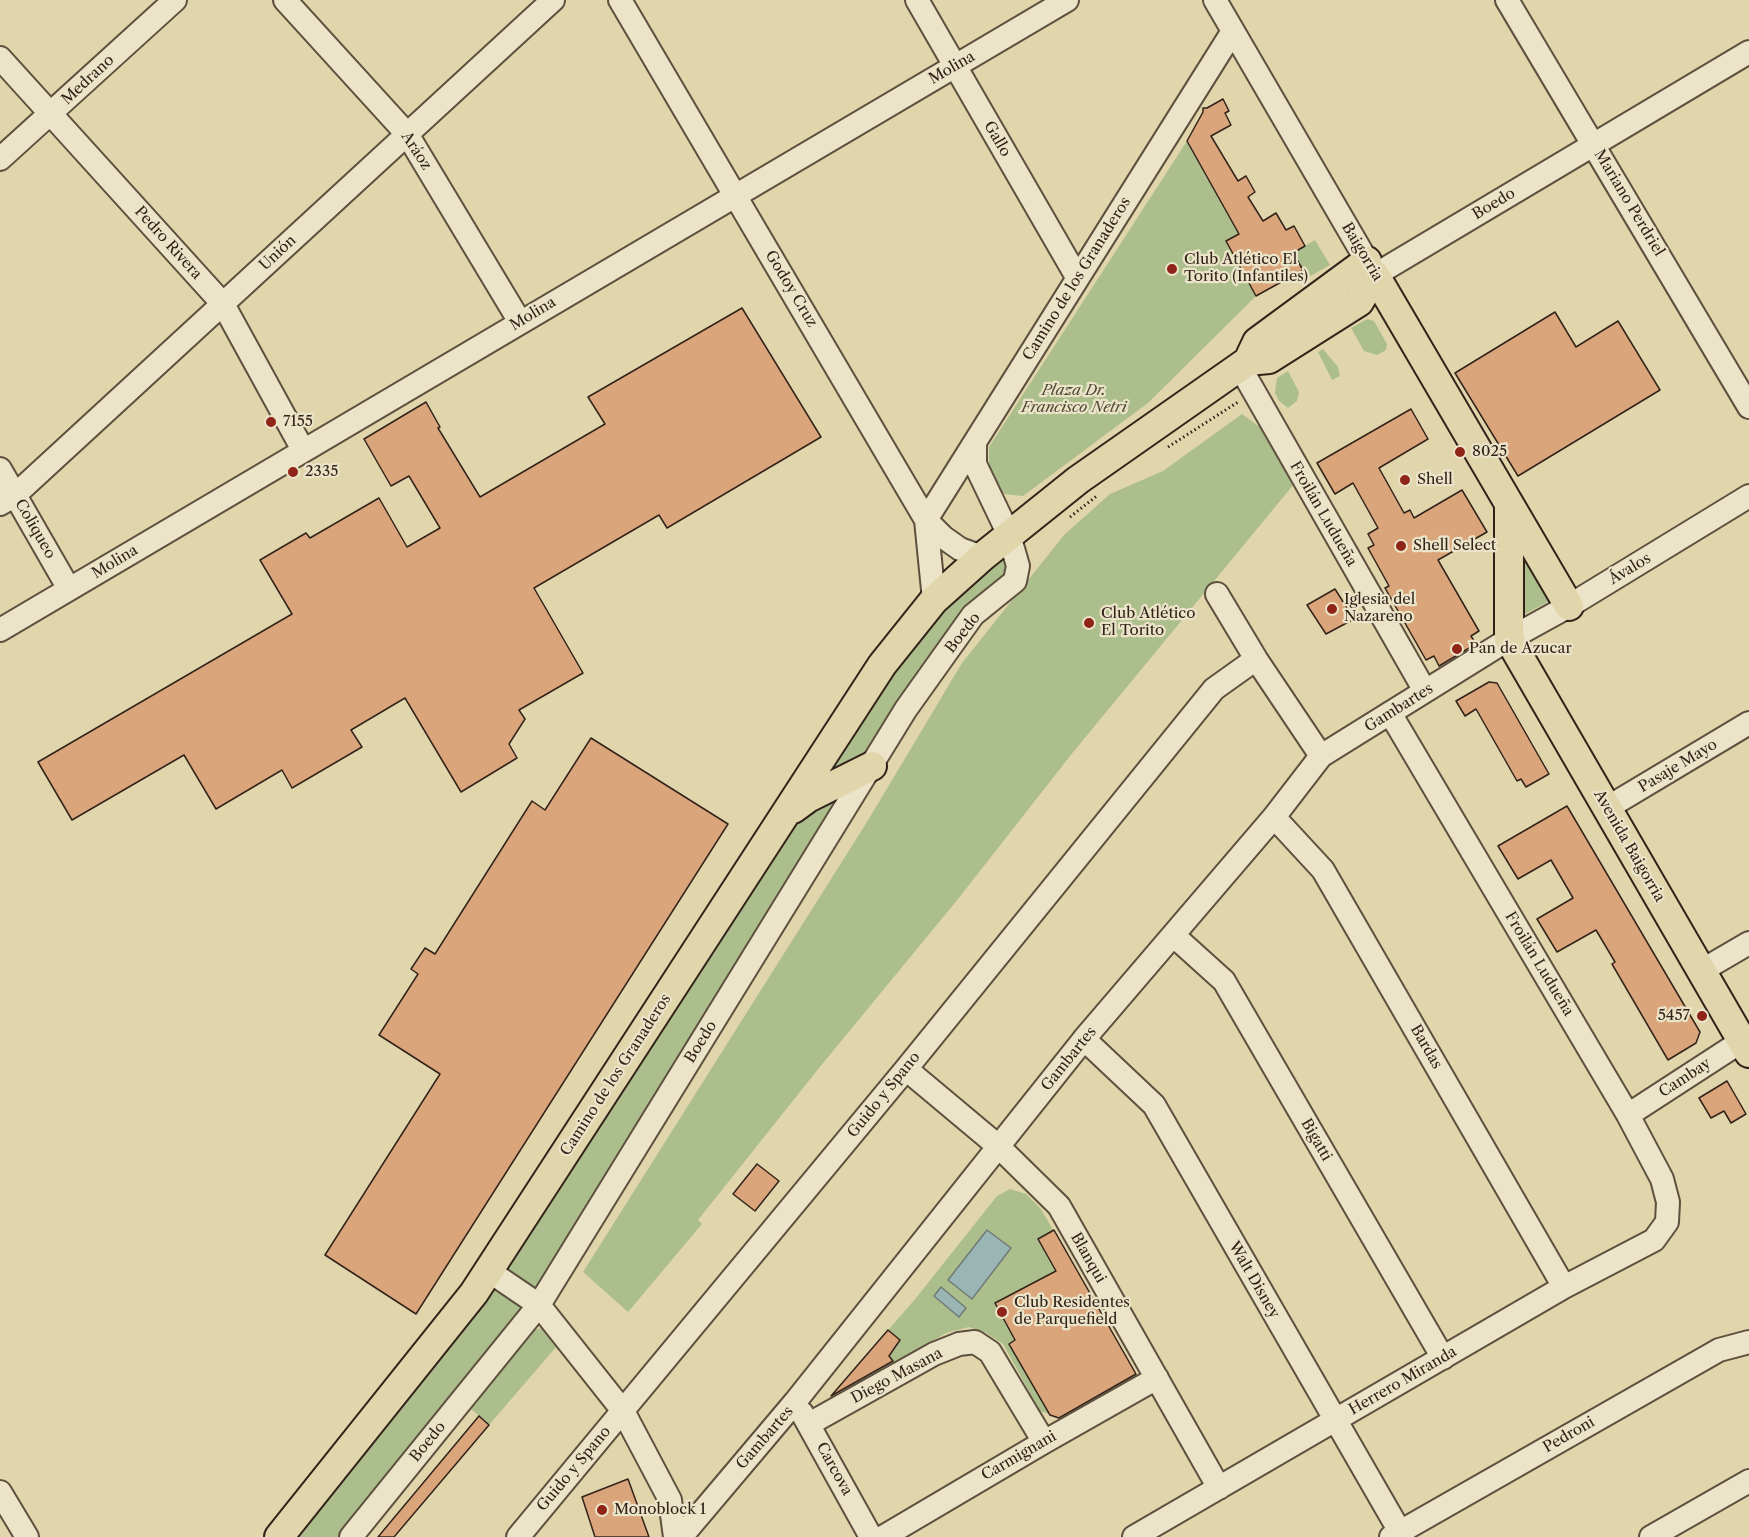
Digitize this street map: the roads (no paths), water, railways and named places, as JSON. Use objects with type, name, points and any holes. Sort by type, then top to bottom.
[{"type":"main road","name":"Boedo","points":[[982,557],[1078,480],[1244,364],[1257,342],[1371,268]]},
{"type":"main road","name":"Baigorria","points":[[1371,268],[1569,606]]},
{"type":"main road","points":[[1509,504],[1509,639]]},
{"type":"main road","name":"Camino de los Granaderos","points":[[279,1537],[467,1302],[489,1271],[882,665],[934,600],[982,557]]},
{"type":"main road","name":"Avenida Baigorria","points":[[1509,639],[1745,1047]]},
{"type":"main road","points":[[784,816],[808,798],[872,766]]},
{"type":"street","name":"Medrano","points":[[0,159],[175,0]]},
{"type":"street","name":"Aráoz","points":[[285,0],[407,134],[520,322]]},
{"type":"street","name":"Unión","points":[[8,499],[553,0]]},
{"type":"street","name":"Godoy Cruz","points":[[620,0],[926,520],[943,537],[960,549],[982,557]]},
{"type":"street","name":"Gallo","points":[[917,0],[1077,277]]},
{"type":"street","name":"Molina","points":[[0,630],[1067,0]]},
{"type":"street","name":"Baigorria","points":[[1215,0],[1371,268]]},
{"type":"street","name":"Mariano Perdriel","points":[[1507,0],[1749,406]]},
{"type":"street","name":"Camino de los Granaderos","points":[[926,520],[1233,31]]},
{"type":"street","name":"Boedo","points":[[1371,268],[1594,144],[1749,52]]},
{"type":"street","name":"Pedro Rivera","points":[[0,58],[223,304],[303,450]]},
{"type":"street","name":"Froilán Ludueña","points":[[1244,364],[1425,691]]},
{"type":"street","name":"Boedo","points":[[351,1537],[539,1305],[906,709],[973,615],[1015,581],[1018,566],[1009,535],[975,464],[975,445]]},
{"type":"street","name":"Coliqueo","points":[[0,469],[8,499],[69,589]]},
{"type":"street","name":"Ávalos","points":[[1509,639],[1569,606],[1749,496]]},
{"type":"street","points":[[926,520],[934,600]]},
{"type":"street","points":[[1217,594],[1256,659],[1321,756]]},
{"type":"street","name":"Gambartes","points":[[693,1532],[1084,1039],[1274,817],[1321,756],[1509,639]]},
{"type":"street","name":"Guido y Spano","points":[[518,1537],[906,1069],[1214,689],[1256,659]]},
{"type":"street","name":"Froilán Ludueña","points":[[1390,713],[1628,1115],[1662,1179],[1668,1202],[1667,1222]]},
{"type":"street","name":"Pasaje Mayo","points":[[1607,808],[1749,723]]},
{"type":"street","name":"Bardas","points":[[1274,817],[1323,870],[1564,1287]]},
{"type":"street","name":"Bigatti","points":[[1173,935],[1224,981],[1443,1358]]},
{"type":"street","points":[[1701,971],[1749,943]]},
{"type":"street","name":"Walt Disney","points":[[1084,1039],[1154,1105],[1335,1420],[1398,1535]]},
{"type":"street","name":"Cambay","points":[[1628,1115],[1745,1047]]},
{"type":"street","name":"Blanqui","points":[[906,1069],[998,1146],[1059,1206],[1219,1488]]},
{"type":"street","name":"Herrero Miranda","points":[[1134,1537],[1564,1287],[1654,1240],[1667,1222]]},
{"type":"street","points":[[489,1271],[539,1305],[623,1411],[670,1500],[693,1532]]},
{"type":"street","name":"Diego Masana","points":[[809,1424],[934,1354],[959,1344],[975,1342],[990,1352],[1044,1442]]},
{"type":"street","name":"Pedroni","points":[[1398,1535],[1719,1350],[1749,1342]]},
{"type":"street","name":"Carmignani","points":[[883,1537],[1157,1378]]},
{"type":"street","name":"Carcova","points":[[795,1402],[872,1537]]},
{"type":"street","points":[[1651,1537],[1749,1480]]},
{"type":"street","points":[[0,1492],[27,1537]]},
{"type":"street","points":[[670,1500],[675,1537]]},
{"type":"water","points":[[987,1230],[1011,1248],[972,1299],[948,1280]]},
{"type":"water","points":[[941,1287],[966,1308],[959,1317],[934,1296]]},
{"type":"place","name":"Club Atlético El Torito (Infantiles)","points":[[1172,269]]},
{"type":"place","name":"7155","points":[[271,422]]},
{"type":"place","name":"8025","points":[[1460,452]]},
{"type":"place","name":"2335","points":[[293,472]]},
{"type":"place","name":"Shell","points":[[1405,480]]},
{"type":"place","name":"Shell Select","points":[[1401,546]]},
{"type":"place","name":"Iglesia del Nazareno","points":[[1332,609]]},
{"type":"place","name":"Club Atlético El Torito","points":[[1089,623]]},
{"type":"place","name":"Pan de Azucar","points":[[1457,649]]},
{"type":"place","name":"5457","points":[[1702,1016]]},
{"type":"place","name":"Club Residentes de Parquefield","points":[[1002,1312]]},
{"type":"place","name":"Monoblock 1","points":[[602,1510]]},
{"type":"park label","name":"Plaza Dr. Francisco Netri","points":[[1074,400]]}]
